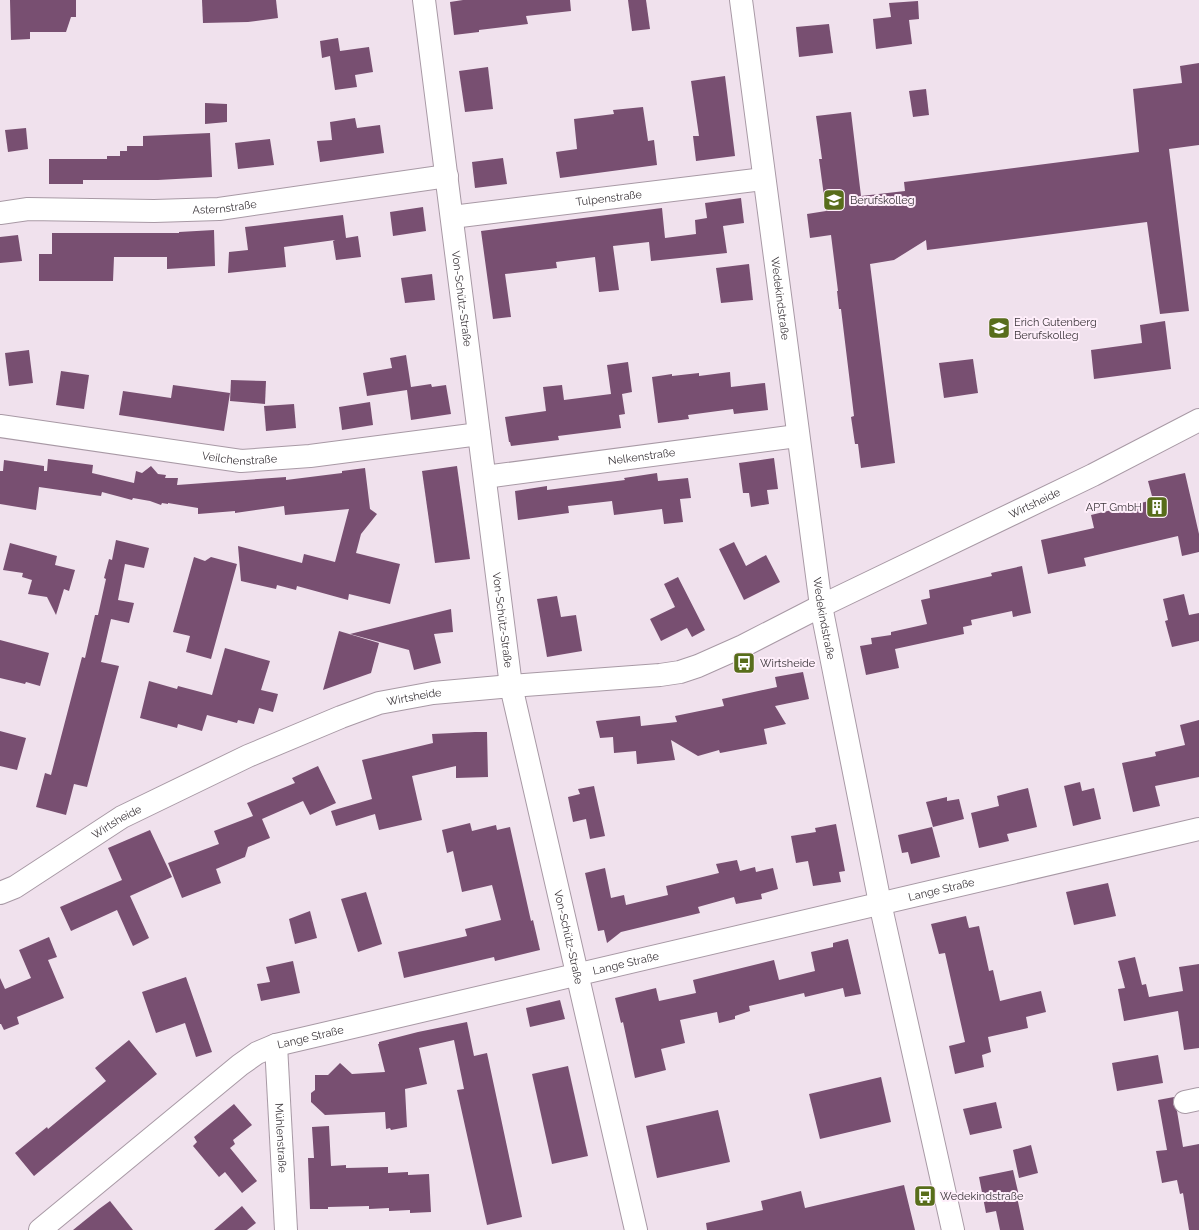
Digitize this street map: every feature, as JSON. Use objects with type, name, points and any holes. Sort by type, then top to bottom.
[{"type":"street","name":"Von-Schütz-Straße","points":[[424,0],[511,686],[636,1230]]},
{"type":"street","name":"Wedekindstraße","points":[[741,0],[797,436],[821,606],[880,903],[953,1230]]},
{"type":"street","name":"Asternstraße","points":[[0,213],[28,209],[154,211],[218,209],[447,176]]},
{"type":"street","name":"Tulpenstraße","points":[[452,217],[764,179]]},
{"type":"street","name":"Wirtsheide","points":[[0,893],[15,887],[122,818],[248,756],[341,717],[379,703],[433,693],[660,675],[680,672],[698,666],[743,646],[821,606],[1093,475],[1199,420]]},
{"type":"street","name":"Veilchenstraße","points":[[0,426],[241,461],[310,456],[479,434]]},
{"type":"street","name":"Nelkenstraße","points":[[485,477],[797,436]]},
{"type":"street","name":"Lange Straße","points":[[40,1230],[240,1065],[257,1053],[276,1045],[577,976],[880,903],[1199,829]]},
{"type":"street","name":"Mühlenstraße","points":[[276,1045],[286,1230]]},
{"type":"building","points":[[10,0],[76,0],[76,17],[71,17],[66,32],[30,32],[30,39],[11,40]]},
{"type":"building","points":[[202,0],[276,0],[278,18],[248,22],[203,23]]},
{"type":"building","points":[[463,0],[570,0],[571,11],[526,16],[528,24],[479,30],[479,32],[454,35],[450,2]]},
{"type":"building","points":[[628,0],[646,0],[650,29],[632,31]]},
{"type":"building","points":[[918,1],[919,19],[909,20],[912,44],[876,49],[873,19],[891,17],[889,3]]},
{"type":"building","points":[[829,24],[833,53],[799,57],[796,27]]},
{"type":"building","points":[[338,38],[340,51],[369,47],[373,72],[355,75],[357,87],[335,90],[330,56],[322,58],[320,41]]},
{"type":"building","points":[[1199,63],[1199,145],[1169,149],[1189,311],[1160,314],[1147,222],[927,250],[926,240],[894,260],[870,264],[895,463],[861,468],[858,444],[855,444],[851,417],[854,416],[841,309],[839,309],[831,235],[810,238],[807,214],[826,211],[819,159],[822,159],[816,116],[851,112],[861,196],[905,191],[904,182],[1139,152],[1133,89],[1182,83],[1180,66]]},
{"type":"building","points":[[488,67],[493,109],[465,112],[459,71]]},
{"type":"building","points":[[725,76],[735,156],[696,161],[693,136],[699,136],[691,81]]},
{"type":"building","points":[[926,89],[929,115],[913,117],[909,91]]},
{"type":"building","points":[[205,103],[227,104],[227,122],[205,124]]},
{"type":"building","points":[[643,107],[648,141],[654,140],[657,165],[560,178],[556,152],[577,149],[574,119],[614,114],[613,110]]},
{"type":"building","points":[[355,118],[357,128],[380,125],[384,153],[320,162],[317,141],[332,140],[330,122]]},
{"type":"building","points":[[26,128],[28,149],[8,152],[5,130]]},
{"type":"building","points":[[210,133],[212,177],[158,180],[83,180],[83,184],[49,184],[49,159],[107,159],[107,156],[120,156],[120,151],[127,151],[127,146],[143,146],[143,136]]},
{"type":"building","points":[[270,139],[274,165],[238,169],[235,143]]},
{"type":"building","points":[[503,158],[507,184],[475,188],[472,162]]},
{"type":"building","points":[[741,198],[744,223],[723,226],[727,253],[651,261],[649,242],[613,246],[619,290],[599,292],[595,257],[556,262],[557,268],[505,274],[511,317],[493,319],[481,231],[662,208],[665,238],[696,234],[695,220],[707,218],[705,203]]},
{"type":"building","points":[[423,207],[426,231],[393,236],[390,212]]},
{"type":"building","points":[[343,215],[346,238],[358,236],[361,257],[336,260],[333,241],[335,240],[284,247],[286,267],[228,273],[229,252],[248,250],[245,227]]},
{"type":"building","points":[[214,230],[215,266],[167,269],[167,257],[114,257],[113,281],[39,281],[39,254],[52,254],[52,233],[179,233]]},
{"type":"building","points":[[18,235],[22,261],[0,263],[0,237]]},
{"type":"building","points":[[749,264],[753,300],[721,303],[716,268]]},
{"type":"building","points":[[432,274],[435,300],[405,303],[401,278]]},
{"type":"building","points":[[1165,321],[1171,369],[1094,379],[1091,350],[1142,343],[1140,325]]},
{"type":"building","points":[[29,350],[33,383],[9,386],[5,353]]},
{"type":"building","points":[[406,355],[411,387],[431,384],[432,387],[446,385],[451,414],[411,420],[407,390],[367,396],[363,373],[392,368],[390,358]]},
{"type":"building","points":[[973,359],[978,393],[944,398],[939,363]]},
{"type":"building","points":[[628,362],[632,392],[622,394],[625,414],[619,415],[621,428],[558,436],[559,440],[511,446],[505,417],[546,411],[543,387],[562,385],[564,400],[611,394],[607,365]]},
{"type":"building","points":[[61,371],[89,375],[84,409],[56,405]]},
{"type":"building","points":[[730,372],[731,387],[765,383],[768,410],[734,414],[733,409],[688,415],[689,419],[658,423],[652,377],[672,374],[672,376],[699,373],[699,376]]},
{"type":"building","points":[[231,380],[266,381],[265,404],[230,401]]},
{"type":"building","points":[[173,385],[230,393],[224,431],[119,415],[123,391],[171,398]]},
{"type":"building","points":[[370,402],[373,425],[342,430],[339,407]]},
{"type":"building","points":[[294,404],[296,428],[266,431],[264,406]]},
{"type":"building","points":[[774,458],[778,489],[767,490],[769,504],[751,507],[749,493],[743,493],[739,463]]},
{"type":"building","points":[[48,459],[93,465],[92,473],[134,483],[136,471],[142,473],[151,466],[158,474],[166,475],[165,478],[178,478],[177,485],[286,477],[286,480],[342,473],[342,471],[365,468],[370,509],[377,514],[361,534],[356,553],[400,564],[390,604],[349,594],[348,600],[297,586],[296,590],[277,585],[276,589],[241,581],[238,546],[302,563],[304,554],[335,562],[349,509],[285,515],[284,506],[235,513],[235,511],[198,514],[198,508],[168,503],[162,503],[161,505],[150,501],[133,498],[132,500],[102,492],[101,496],[39,487],[36,510],[0,504],[0,471],[3,471],[4,460],[44,466],[44,471],[47,471]]},
{"type":"building","points":[[457,466],[470,559],[435,563],[422,471]]},
{"type":"building","points":[[657,473],[658,481],[688,478],[691,498],[680,499],[683,522],[664,524],[662,509],[614,515],[612,501],[568,506],[569,513],[518,520],[515,491],[547,486],[547,490],[625,480],[624,478]]},
{"type":"building","name":"APT GmbH","points":[[1185,473],[1199,534],[1199,552],[1182,556],[1178,536],[1084,558],[1086,566],[1048,574],[1041,540],[1094,528],[1091,515],[1153,500],[1148,481]]},
{"type":"building","points":[[116,540],[149,548],[144,568],[125,564],[118,600],[134,603],[129,623],[111,619],[101,662],[119,666],[87,787],[74,784],[66,815],[36,807],[45,773],[51,775],[82,657],[85,658],[95,615],[98,615],[106,579],[104,578],[109,559],[112,560]]},
{"type":"building","points":[[734,542],[746,566],[766,555],[780,582],[744,600],[719,549]]},
{"type":"building","points":[[10,543],[57,556],[55,565],[75,570],[69,591],[64,589],[56,615],[47,597],[28,594],[32,580],[22,577],[23,573],[3,570]]},
{"type":"building","points":[[194,557],[205,561],[211,557],[237,564],[211,659],[186,652],[190,636],[173,632]]},
{"type":"building","points":[[1022,566],[1031,613],[1013,617],[1012,611],[971,620],[972,625],[963,627],[964,634],[895,649],[899,668],[866,675],[860,646],[872,644],[871,638],[891,635],[891,632],[927,624],[921,600],[930,598],[929,590],[992,576],[991,573]]},
{"type":"building","points":[[678,577],[705,630],[692,637],[687,628],[661,641],[650,619],[675,607],[664,584]]},
{"type":"building","points":[[1184,594],[1189,615],[1199,613],[1199,641],[1172,647],[1165,621],[1168,620],[1163,599]]},
{"type":"building","points":[[557,596],[561,617],[576,615],[582,651],[547,657],[537,599]]},
{"type":"building","points":[[451,609],[453,632],[434,634],[441,663],[414,670],[409,650],[350,634]]},
{"type":"building","points":[[339,631],[379,643],[371,673],[323,690]]},
{"type":"building","points":[[0,640],[49,653],[40,686],[0,678]]},
{"type":"building","points":[[225,648],[270,661],[261,690],[278,694],[273,712],[259,708],[254,724],[238,720],[237,723],[207,715],[202,731],[178,724],[177,728],[140,718],[149,681],[177,689],[178,686],[212,695]]},
{"type":"building","points":[[803,672],[809,699],[775,706],[786,724],[764,729],[767,744],[720,753],[719,750],[698,756],[671,740],[675,760],[637,764],[636,751],[614,753],[613,737],[600,738],[596,721],[640,716],[641,726],[677,722],[675,716],[724,706],[722,699],[777,687],[775,677]]},
{"type":"building","points":[[1199,720],[1199,777],[1155,786],[1160,806],[1133,812],[1122,763],[1156,756],[1155,752],[1185,745],[1180,725]]},
{"type":"building","points":[[0,731],[26,738],[17,770],[0,766]]},
{"type":"building","points":[[487,732],[488,777],[456,778],[456,766],[412,776],[422,820],[379,830],[375,814],[336,826],[331,811],[372,799],[362,760],[433,743],[432,734]]},
{"type":"building","points":[[318,766],[336,803],[310,815],[303,801],[262,819],[270,838],[248,847],[245,857],[216,869],[221,883],[182,898],[168,863],[219,844],[214,831],[253,816],[247,803],[295,783],[292,778]]},
{"type":"building","points":[[1080,782],[1082,791],[1094,788],[1101,819],[1073,826],[1064,786]]},
{"type":"building","points":[[594,786],[605,836],[590,839],[586,819],[573,822],[568,797],[580,794],[578,789]]},
{"type":"building","points":[[1028,788],[1037,827],[1007,834],[1009,841],[979,848],[971,813],[999,806],[997,796]]},
{"type":"building","points":[[947,797],[947,801],[959,799],[964,819],[933,827],[926,802]]},
{"type":"building","points":[[470,823],[472,831],[496,825],[497,830],[510,827],[531,921],[533,920],[540,950],[495,961],[494,957],[404,978],[398,952],[467,936],[465,929],[501,920],[492,885],[462,892],[453,851],[447,853],[442,830]]},
{"type":"building","points":[[836,824],[845,871],[839,872],[841,882],[813,886],[808,861],[796,863],[791,836],[816,832],[815,828]]},
{"type":"building","points":[[932,827],[940,857],[911,864],[908,852],[902,853],[898,835]]},
{"type":"building","points":[[150,830],[172,877],[130,896],[149,938],[133,946],[117,910],[71,931],[60,907],[122,880],[108,848]]},
{"type":"building","points":[[737,860],[740,871],[755,867],[756,872],[773,868],[778,889],[761,894],[762,899],[736,904],[734,897],[698,907],[700,913],[621,932],[607,943],[604,930],[598,931],[585,873],[605,868],[611,898],[624,895],[626,905],[668,895],[666,886],[719,873],[716,864]]},
{"type":"building","points":[[1108,883],[1116,916],[1074,925],[1066,892]]},
{"type":"building","points":[[366,892],[382,944],[358,952],[341,899]]},
{"type":"building","points":[[310,911],[317,938],[295,944],[289,919]]},
{"type":"building","points":[[966,916],[969,928],[979,926],[989,971],[993,970],[1000,1001],[1041,991],[1046,1012],[1026,1017],[1028,1028],[988,1037],[991,1052],[982,1055],[984,1067],[955,1074],[949,1046],[965,1042],[945,953],[939,954],[931,924]]},
{"type":"building","points":[[49,937],[57,957],[48,960],[64,998],[17,1017],[19,1024],[4,1030],[0,1024],[0,978],[5,989],[31,978],[19,950]]},
{"type":"building","points":[[848,939],[861,994],[845,997],[843,988],[805,997],[804,993],[749,1006],[750,1011],[735,1016],[735,1019],[719,1023],[717,1012],[680,1020],[685,1043],[661,1049],[666,1070],[635,1078],[623,1022],[621,1023],[615,998],[656,988],[659,1001],[696,993],[693,980],[774,960],[779,980],[815,971],[811,952],[833,947],[833,943]]},
{"type":"building","points":[[1135,957],[1142,985],[1146,984],[1149,997],[1183,991],[1179,967],[1199,964],[1199,1048],[1184,1050],[1178,1011],[1124,1021],[1118,989],[1125,988],[1118,961]]},
{"type":"building","points":[[293,961],[300,993],[261,1001],[257,984],[270,982],[266,967]]},
{"type":"building","points":[[186,977],[212,1052],[196,1057],[185,1023],[156,1033],[142,992]]},
{"type":"building","points":[[560,1000],[565,1019],[530,1027],[526,1008]]},
{"type":"building","points":[[467,1022],[474,1056],[487,1053],[522,1217],[487,1225],[457,1090],[464,1089],[454,1040],[419,1048],[427,1084],[405,1089],[407,1127],[391,1130],[390,1128],[386,1129],[385,1112],[325,1115],[311,1102],[311,1093],[315,1090],[315,1075],[328,1075],[340,1063],[352,1074],[385,1072],[378,1044],[379,1042]]},
{"type":"building","points":[[129,1040],[157,1074],[34,1176],[15,1153],[47,1127],[48,1129],[106,1081],[95,1068]]},
{"type":"building","points":[[1158,1055],[1163,1083],[1117,1091],[1112,1063]]},
{"type":"building","points":[[568,1066],[588,1156],[552,1164],[532,1074]]},
{"type":"building","points":[[881,1077],[891,1122],[820,1139],[809,1094]]},
{"type":"building","points":[[1174,1097],[1173,1104],[1177,1111],[1183,1147],[1199,1144],[1199,1230],[1189,1230],[1183,1193],[1180,1194],[1177,1180],[1162,1183],[1156,1151],[1167,1150],[1158,1100]]},
{"type":"building","points":[[996,1102],[1002,1128],[970,1135],[963,1109]]},
{"type":"building","points":[[234,1104],[252,1125],[233,1140],[235,1144],[230,1148],[257,1181],[242,1193],[225,1172],[219,1177],[193,1146],[197,1142],[194,1137]]},
{"type":"building","points":[[718,1110],[730,1162],[657,1178],[646,1126]]},
{"type":"building","points":[[329,1126],[331,1166],[346,1165],[346,1168],[388,1167],[388,1173],[408,1172],[408,1175],[429,1174],[431,1212],[410,1213],[410,1210],[389,1211],[389,1208],[369,1209],[369,1206],[310,1209],[308,1158],[314,1158],[312,1127]]},
{"type":"building","points":[[1031,1145],[1038,1173],[1019,1178],[1013,1150]]},
{"type":"building","points":[[1013,1170],[1019,1196],[1017,1197],[1024,1230],[1000,1230],[996,1211],[986,1213],[979,1177]]},
{"type":"building","points":[[904,1185],[915,1230],[707,1230],[706,1223],[763,1210],[761,1201],[801,1191],[805,1208]]},
{"type":"building","points":[[110,1201],[133,1230],[73,1230],[99,1209]]},
{"type":"building","points":[[242,1206],[256,1223],[247,1230],[214,1230]]},
{"type":"place","name":"Berufskolleg","points":[[834,200]]},
{"type":"place","name":"Erich Gutenberg Berufskolleg","points":[[999,328]]},
{"type":"place","name":"APT GmbH","points":[[1157,507]]},
{"type":"place","name":"Wirtsheide","points":[[744,663]]},
{"type":"place","name":"Wedekindstraße","points":[[925,1196]]}]
